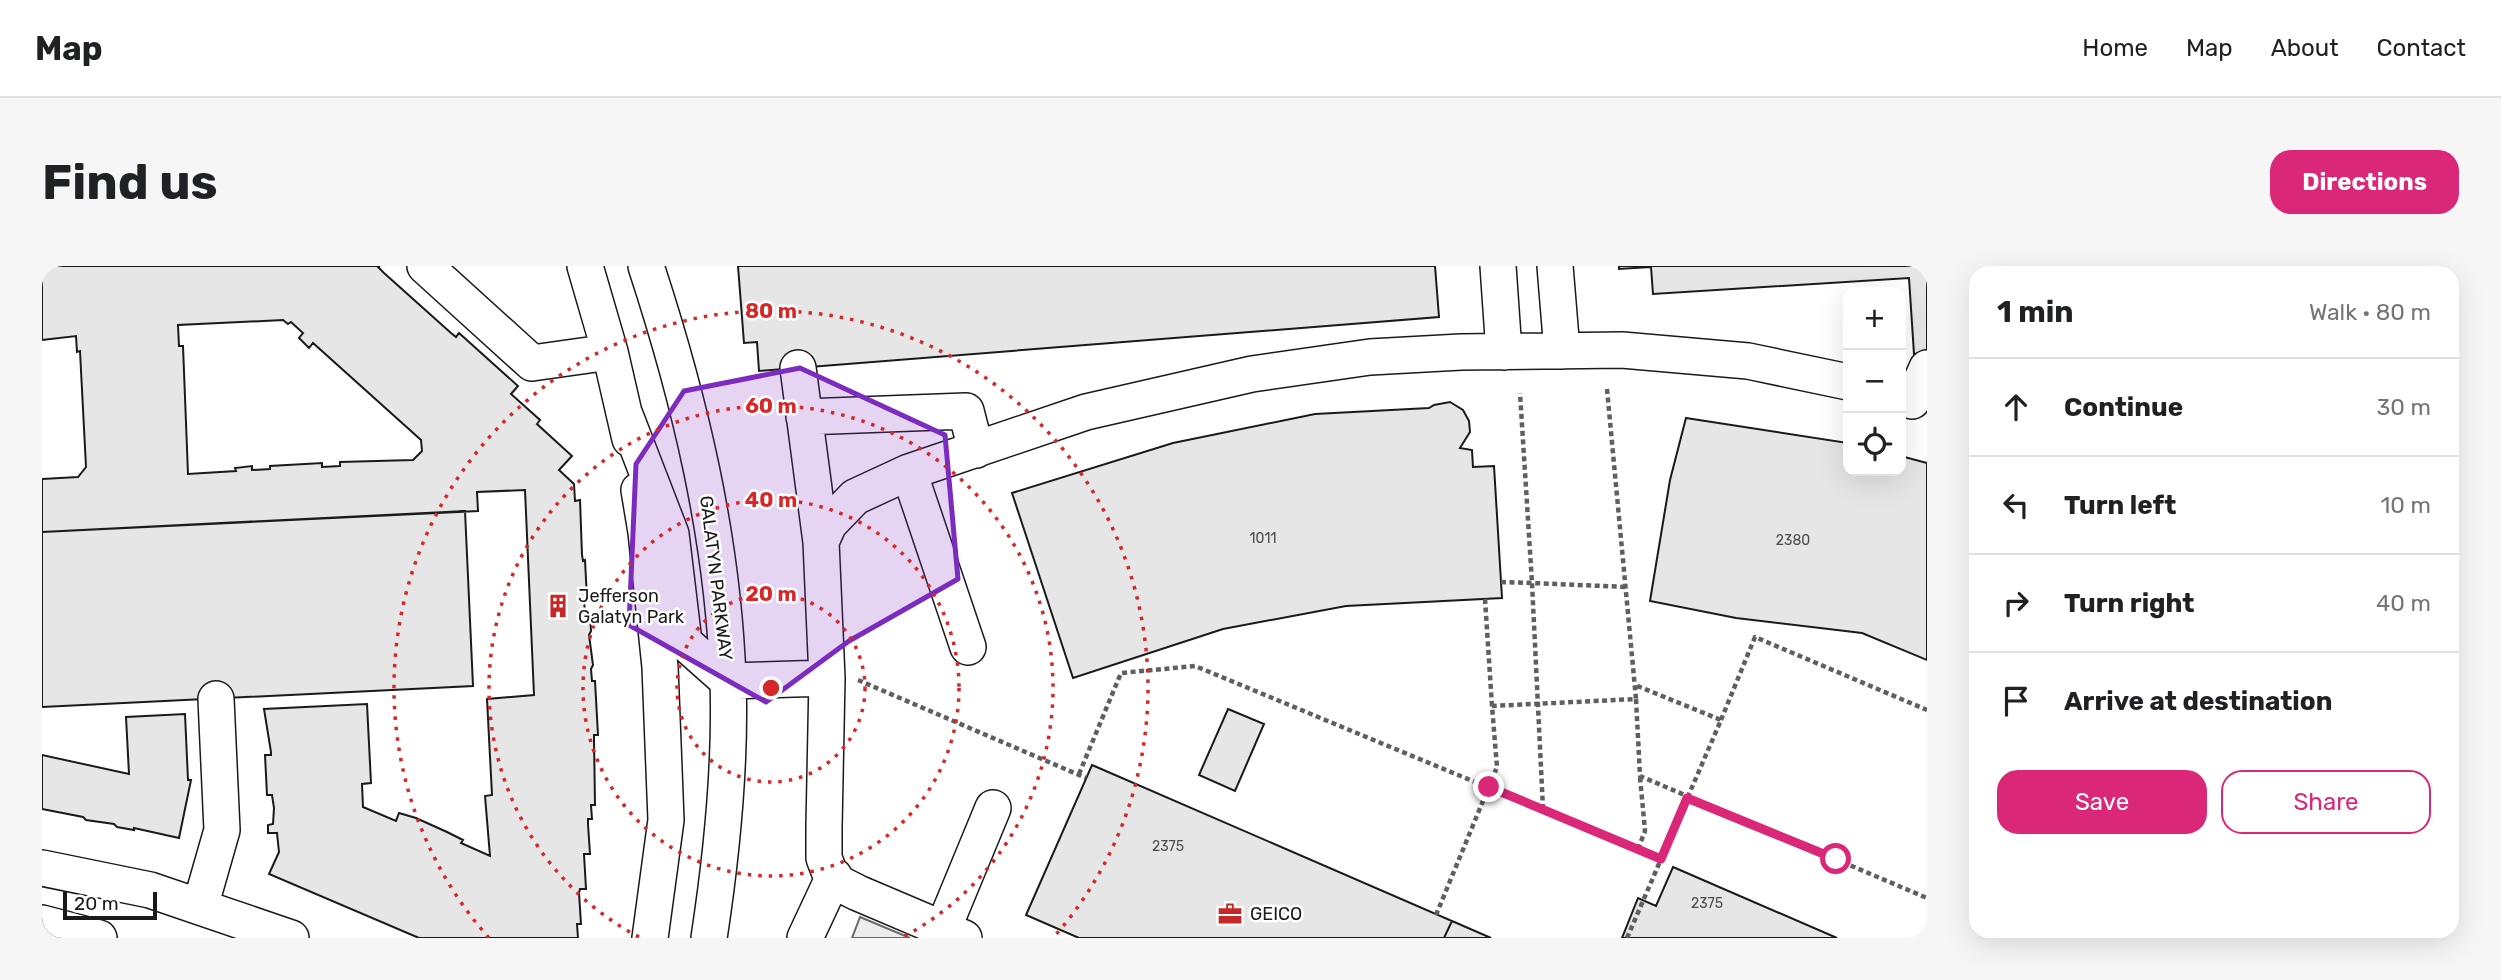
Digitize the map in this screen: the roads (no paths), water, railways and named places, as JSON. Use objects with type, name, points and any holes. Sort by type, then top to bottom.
[{"type":"street","points":[[425,266],[532,363],[610,352]]},
{"type":"street","points":[[585,266],[625,415],[646,532],[660,667],[666,820],[650,938]]},
{"type":"street","name":"GALATYN PARKWAY","points":[[646,266],[687,401],[702,469],[721,591],[728,681],[725,814],[709,938]]},
{"type":"street","points":[[1498,266],[1504,352]]},
{"type":"street","points":[[1555,266],[1562,351]]},
{"type":"street","points":[[821,542],[829,524],[855,497],[909,472],[1086,412],[1252,374],[1370,357],[1622,350],[1748,361],[1843,381]]},
{"type":"street","points":[[798,368],[821,542],[827,677],[824,858],[840,884],[954,934],[993,808]]},
{"type":"street","points":[[1913,401],[1927,368]]},
{"type":"street","points":[[804,417],[966,411],[976,450]]},
{"type":"street","points":[[625,415],[671,534],[684,642],[728,681],[827,677]]},
{"type":"street","points":[[909,472],[968,647]]},
{"type":"street","points":[[200,907],[222,830],[216,699]]},
{"type":"street","points":[[42,868],[150,890],[291,938]]},
{"type":"street","points":[[805,938],[834,877]]},
{"type":"street","points":[[42,923],[99,938]]},
{"type":"place","name":"Jefferson Galatyn Park","points":[[558,606]]},
{"type":"place","name":"GEICO","points":[[1230,914]]}]
